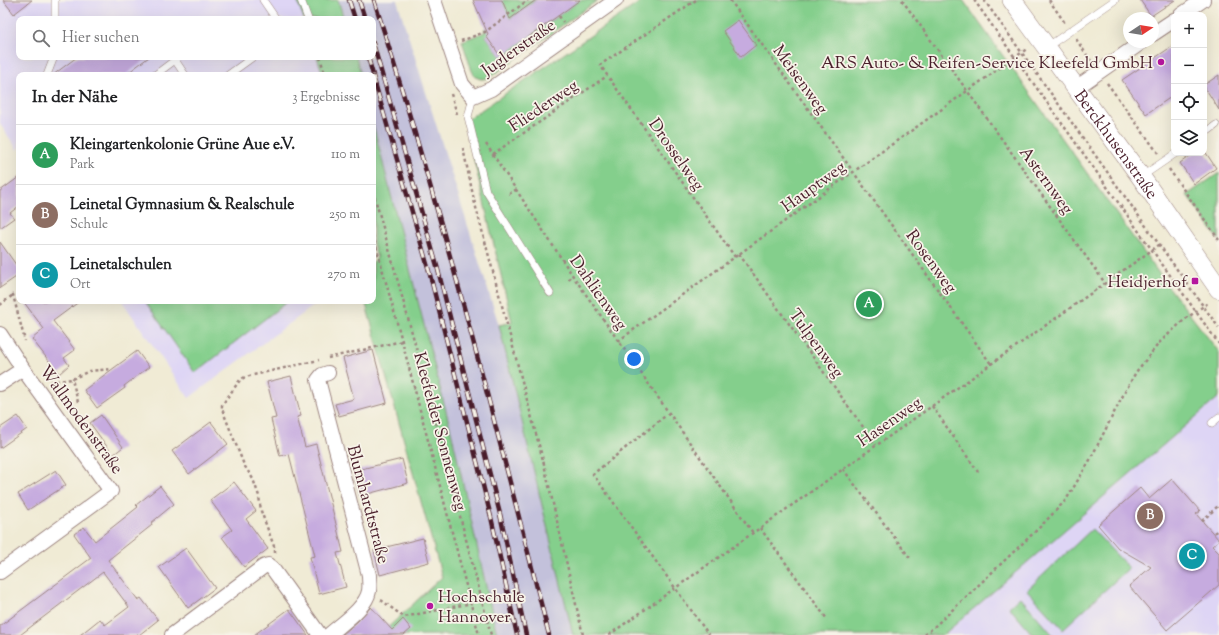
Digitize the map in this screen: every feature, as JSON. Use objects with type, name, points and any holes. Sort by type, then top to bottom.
[{"type":"street","points":[[434,0],[449,45]]},
{"type":"street","name":"Juglerstraße","points":[[449,45],[462,84],[473,97],[491,89],[616,0]]},
{"type":"street","name":"Berckhusenstraße","points":[[1012,0],[1141,177],[1216,293]]},
{"type":"street","points":[[1185,12],[1203,0]]},
{"type":"street","points":[[1159,30],[1171,22]]},
{"type":"street","points":[[1076,88],[1133,48]]},
{"type":"street","name":"Wallmodenstraße","points":[[0,334],[111,491],[0,572]]},
{"type":"street","points":[[0,384],[24,369]]},
{"type":"street","name":"Blumhardtstraße","points":[[328,373],[322,375],[318,380],[369,575],[369,592]]},
{"type":"street","points":[[172,635],[263,567],[268,565],[272,568],[320,635]]},
{"type":"street","points":[[329,635],[360,607],[369,592]]},
{"type":"lane","points":[[55,0],[55,16]]},
{"type":"lane","points":[[263,0],[274,16]]},
{"type":"lane","points":[[301,0],[307,16]]},
{"type":"lane","points":[[1047,47],[1115,0]]},
{"type":"lane","points":[[48,72],[53,60]]},
{"type":"lane","points":[[159,72],[175,60],[183,72]]},
{"type":"lane","points":[[232,72],[249,60]]},
{"type":"lane","points":[[473,97],[468,117],[486,191],[550,293]]},
{"type":"lane","points":[[1207,132],[1216,125]]},
{"type":"lane","points":[[1141,177],[1172,156]]},
{"type":"lane","points":[[1212,423],[1219,417]]},
{"type":"path","points":[[449,45],[485,32],[528,0]]},
{"type":"path","name":"Drosselweg","points":[[696,0],[600,65],[735,257]]},
{"type":"path","name":"Meisenweg","points":[[730,0],[853,172]]},
{"type":"path","name":"Asternweg","points":[[902,0],[1105,283]]},
{"type":"path","points":[[974,0],[1219,344]]},
{"type":"path","points":[[984,0],[1219,328]]},
{"type":"path","points":[[1049,0],[1219,240]]},
{"type":"path","name":"Hauptweg","points":[[618,341],[853,172],[1022,53]]},
{"type":"path","points":[[321,60],[324,72]]},
{"type":"path","name":"Fliederweg","points":[[493,154],[607,76]]},
{"type":"path","name":"Dahlienweg","points":[[485,141],[573,276],[753,533]]},
{"type":"path","points":[[463,144],[474,200],[544,464],[583,635]]},
{"type":"path","name":"Rosenweg","points":[[853,172],[991,364]]},
{"type":"path","points":[[509,194],[517,189]]},
{"type":"path","points":[[376,202],[414,340],[491,635]]},
{"type":"path","name":"Hasenweg","points":[[609,635],[1159,245]]},
{"type":"path","name":"Kleefelder Sonnenweg","points":[[376,246],[472,603],[479,635]]},
{"type":"path","name":"Tulpenweg","points":[[739,254],[876,445]]},
{"type":"path","points":[[568,279],[573,276]]},
{"type":"path","points":[[0,305],[16,293]]},
{"type":"path","points":[[925,635],[1041,526],[1066,500],[1090,460],[1136,372],[1160,342],[1184,320],[1203,306],[1216,293]]},
{"type":"path","points":[[13,295],[25,341]]},
{"type":"path","points":[[268,565],[275,555],[275,549],[261,511],[259,496],[253,479],[244,465],[222,409],[222,405],[240,380],[244,377],[402,341]]},
{"type":"path","points":[[46,380],[52,382],[72,379],[89,372],[112,369]]},
{"type":"path","points":[[72,379],[78,402]]},
{"type":"path","points":[[932,406],[978,472]]},
{"type":"path","points":[[669,413],[592,474],[709,635]]},
{"type":"path","points":[[843,469],[910,558]]},
{"type":"path","points":[[1202,521],[1219,505]]},
{"type":"path","points":[[760,528],[827,619]]},
{"type":"path","points":[[1214,533],[1219,529]]},
{"type":"path","points":[[369,592],[404,617],[472,603]]},
{"type":"shaded area","points":[[0,0],[297,0],[303,16],[16,16],[16,60],[318,60],[322,72],[16,72],[16,148],[0,124]]},
{"type":"shaded area","points":[[338,0],[397,0],[499,325],[573,635],[497,635],[452,435],[376,136],[376,72],[360,72],[357,60],[376,60],[376,16],[343,16]]},
{"type":"shaded area","points":[[124,304],[316,304],[189,398]]},
{"type":"shaded area","points":[[1219,397],[1219,635],[943,635]]},
{"type":"green space","points":[[297,0],[338,0],[343,16],[303,16]]},
{"type":"green space","points":[[502,0],[536,0],[486,36],[501,57],[580,0],[598,0],[490,77],[480,79],[477,78],[472,72],[462,41],[485,32],[484,29],[490,26]]},
{"type":"green space","points":[[643,0],[963,0],[1168,286],[1219,352],[1219,397],[943,635],[573,635],[499,325],[512,322],[465,121]]},
{"type":"green space","points":[[318,60],[357,60],[360,72],[322,72]]},
{"type":"green space","points":[[376,136],[452,435],[497,635],[380,635],[442,577],[366,304],[376,304]]},
{"type":"green space","points":[[1219,173],[1219,240],[1187,195]]},
{"type":"green space","points":[[147,304],[284,304],[195,373]]},
{"type":"green space","points":[[1092,529],[1129,568],[1063,629],[1027,590]]},
{"type":"green space","points":[[1020,597],[1053,635],[1033,635],[1009,607]]},
{"type":"building","points":[[3,0],[32,0],[14,14]]},
{"type":"building","points":[[473,0],[502,0],[510,19],[536,0],[580,0],[501,57],[486,36],[488,34]]},
{"type":"building","points":[[1140,0],[1175,0],[1157,12],[1148,12]]},
{"type":"building","points":[[738,20],[756,45],[741,57],[723,31]]},
{"type":"building","name":"ARS Auto- & Reifen-Service Kleefeld GmbH","points":[[1171,47],[1171,97],[1146,114],[1122,80]]},
{"type":"building","points":[[73,60],[145,60],[129,72],[57,72]]},
{"type":"building","points":[[1219,75],[1219,110],[1207,91],[1207,83]]},
{"type":"building","points":[[1207,154],[1216,168],[1194,184],[1180,163],[1190,156],[1207,156]]},
{"type":"building","points":[[16,179],[16,208],[10,213],[14,218],[0,228],[0,191]]},
{"type":"building","points":[[0,242],[16,265],[16,277],[0,288]]},
{"type":"building","points":[[25,304],[76,304],[53,321],[75,350],[64,358],[69,365],[59,374],[32,339],[44,329]]},
{"type":"building","points":[[373,350],[387,403],[339,416],[335,404],[354,399],[343,358]]},
{"type":"building","points":[[137,351],[149,367],[124,386],[125,388],[97,408],[84,390]]},
{"type":"building","points":[[291,376],[301,416],[297,417],[305,447],[316,444],[343,552],[337,553],[346,587],[319,594],[310,557],[315,556],[289,454],[280,456],[271,419],[276,418],[267,382]]},
{"type":"building","points":[[101,415],[123,447],[113,455],[90,423]]},
{"type":"building","points":[[18,416],[27,429],[0,448],[0,428]]},
{"type":"building","points":[[211,422],[228,444],[189,474],[172,451]]},
{"type":"building","points":[[402,459],[408,483],[360,496],[353,471]]},
{"type":"building","points":[[56,470],[66,485],[28,510],[18,494]]},
{"type":"building","points":[[1172,479],[1200,511],[1196,514],[1219,540],[1212,546],[1219,553],[1219,585],[1167,630],[1129,586],[1151,567],[1118,548],[1098,525],[1140,488],[1149,499]]},
{"type":"building","points":[[234,482],[256,511],[246,519],[268,549],[244,567],[222,537],[232,530],[210,500]]},
{"type":"building","points":[[160,486],[174,504],[151,523],[152,525],[108,560],[138,600],[141,598],[158,620],[139,635],[80,635],[100,619],[105,625],[129,607],[103,572],[20,635],[0,635],[0,626],[91,558],[74,534],[84,527],[95,541],[138,507],[136,505]]},
{"type":"building","points":[[423,538],[429,562],[380,575],[374,550]]},
{"type":"building","points":[[186,548],[215,588],[188,608],[159,567]]},
{"type":"building","points":[[371,607],[392,630],[403,619],[411,629],[404,635],[342,635]]},
{"type":"building","points":[[289,609],[308,635],[254,635]]},
{"type":"railway","points":[[349,0],[354,16]]},
{"type":"railway","points":[[359,0],[364,16]]},
{"type":"railway","points":[[374,0],[399,79],[445,237],[488,396],[549,635]]},
{"type":"railway","points":[[376,53],[437,266],[500,514],[526,635]]},
{"type":"railway","points":[[369,60],[372,72]]},
{"type":"railway","points":[[376,86],[429,271],[491,517],[517,635]]},
{"type":"place","name":"ARS Auto- & Reifen-Service Kleefeld GmbH","points":[[1161,62]]},
{"type":"place","name":"Heidjerhof","points":[[1195,281]]},
{"type":"place","name":"Kleingartenkolonie Grüne Aue e.V.","points":[[869,304]]},
{"type":"place","name":"Leinetal Gymnasium & Realschule","points":[[1150,516]]},
{"type":"place","name":"Leinetalschulen","points":[[1192,556]]},
{"type":"place","name":"Hochschule Hannover","points":[[430,606]]}]
